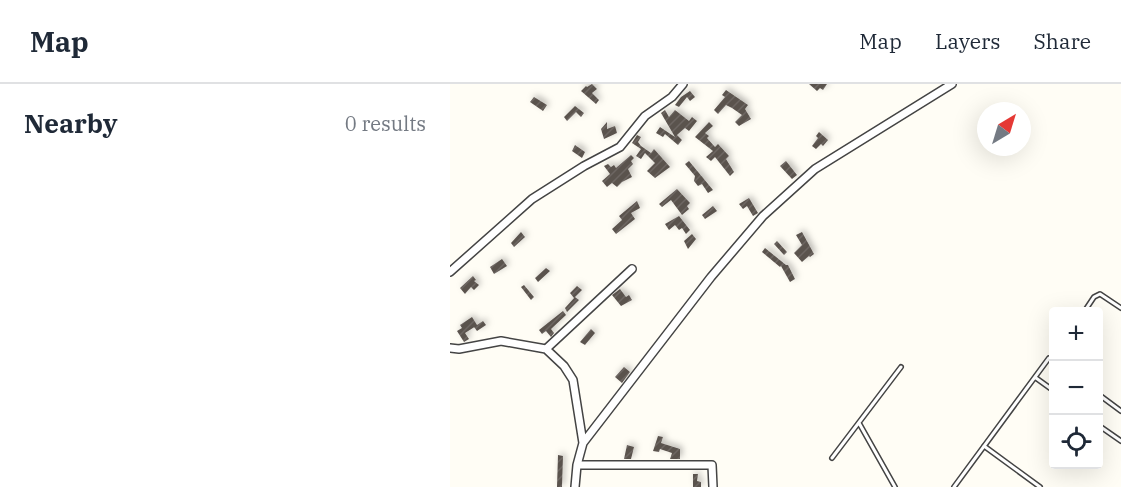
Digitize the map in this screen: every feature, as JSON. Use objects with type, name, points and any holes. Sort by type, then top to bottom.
[{"type":"street","points":[[450,272],[531,199],[620,147],[645,116],[672,97],[683,84]]},
{"type":"street","points":[[583,442],[711,277],[763,216],[815,169],[952,84]]},
{"type":"street","points":[[546,349],[632,269]]},
{"type":"street","points":[[450,348],[459,349],[501,341],[546,349],[564,366],[573,380],[583,442],[575,487]]},
{"type":"street","points":[[578,465],[712,465],[713,487]]},
{"type":"lane","points":[[1087,307],[1094,297],[1100,294],[1121,308]]},
{"type":"lane","points":[[954,487],[1049,358]]},
{"type":"lane","points":[[832,458],[901,367]]},
{"type":"lane","points":[[1035,378],[1049,388]]},
{"type":"lane","points":[[1103,398],[1121,411]]},
{"type":"lane","points":[[859,422],[895,487]]},
{"type":"lane","points":[[1103,428],[1121,441]]},
{"type":"lane","points":[[984,446],[1040,487]]},
{"type":"building","points":[[592,84],[597,89],[592,93],[599,100],[596,104],[581,91]]},
{"type":"building","points":[[809,84],[827,84],[823,90],[820,88],[817,91]]},
{"type":"building","points":[[726,90],[748,105],[745,109],[751,119],[739,126],[735,122],[742,115],[732,108],[726,105],[718,114],[714,110],[725,97],[722,95]]},
{"type":"building","points":[[690,91],[695,97],[690,101],[687,97],[679,107],[675,105],[681,97]]},
{"type":"building","points":[[534,97],[547,105],[543,111],[530,102]]},
{"type":"building","points":[[575,106],[584,113],[581,117],[576,112],[567,121],[564,117]]},
{"type":"building","points":[[665,110],[669,117],[675,110],[689,121],[692,117],[697,121],[689,131],[685,128],[677,135],[682,140],[678,145],[665,134],[663,137],[656,133],[660,127],[675,137],[661,113]]},
{"type":"building","points":[[607,122],[607,129],[615,126],[617,133],[604,139],[601,129]]},
{"type":"building","points":[[709,122],[713,126],[705,133],[715,147],[718,144],[729,156],[726,159],[734,172],[730,176],[715,157],[711,161],[706,157],[713,151],[695,137]]},
{"type":"building","points":[[819,132],[828,140],[816,149],[812,146]]},
{"type":"building","points":[[637,135],[641,137],[638,142],[641,146],[651,153],[654,149],[670,167],[655,178],[647,171],[655,163],[645,153],[641,159],[636,156],[641,149],[632,143]]},
{"type":"building","points":[[575,145],[585,152],[582,158],[572,151]]},
{"type":"building","points":[[631,155],[634,158],[631,161],[633,164],[628,169],[632,177],[617,187],[612,183],[607,187],[602,181],[610,174],[604,166],[614,165],[616,168]]},
{"type":"building","points":[[689,161],[713,190],[708,193],[702,184],[698,186],[694,181],[695,176],[685,164]]},
{"type":"building","points":[[786,161],[797,175],[792,179],[780,166]]},
{"type":"building","points":[[677,189],[690,203],[687,206],[689,209],[682,215],[671,200],[662,207],[659,204]]},
{"type":"building","points":[[749,198],[758,213],[753,216],[747,206],[743,209],[739,204]]},
{"type":"building","points":[[637,201],[640,208],[631,213],[635,219],[616,234],[612,229],[622,220],[619,216]]},
{"type":"building","points":[[713,206],[717,211],[705,219],[702,215]]},
{"type":"building","points":[[679,216],[690,230],[686,234],[682,228],[679,230],[675,225],[669,230],[665,224]]},
{"type":"building","points":[[521,232],[525,237],[514,247],[511,243]]},
{"type":"building","points":[[802,232],[814,254],[802,262],[794,253],[802,245],[796,235]]},
{"type":"building","points":[[692,234],[696,239],[688,249],[684,241]]},
{"type":"building","points":[[777,241],[787,252],[784,255],[774,244]]},
{"type":"building","points":[[765,248],[788,265],[795,279],[790,282],[781,266],[762,252]]},
{"type":"building","points":[[502,259],[507,266],[494,274],[490,267]]},
{"type":"building","points":[[546,268],[550,271],[538,282],[535,278]]},
{"type":"building","points":[[473,276],[476,280],[474,281],[479,285],[474,290],[471,287],[465,294],[460,288]]},
{"type":"building","points":[[524,285],[534,297],[531,300],[521,287]]},
{"type":"building","points":[[577,286],[582,290],[574,298],[570,293]]},
{"type":"building","points":[[620,289],[626,297],[629,295],[632,300],[621,306],[612,295]]},
{"type":"building","points":[[575,297],[579,300],[567,312],[565,308]]},
{"type":"building","points":[[563,311],[566,315],[551,329],[554,333],[551,337],[546,331],[542,334],[539,330]]},
{"type":"building","points":[[472,317],[477,325],[483,321],[486,325],[477,331],[474,327],[465,333],[469,339],[464,342],[457,331],[462,328],[460,325]]},
{"type":"building","points":[[591,329],[595,333],[585,345],[580,342]]},
{"type":"building","points":[[624,367],[630,372],[622,383],[615,377]]},
{"type":"building","points":[[658,436],[663,437],[661,443],[680,449],[680,459],[670,459],[672,453],[660,449],[659,452],[653,451]]},
{"type":"building","points":[[627,445],[634,447],[631,459],[624,459]]},
{"type":"building","points":[[558,455],[563,456],[562,487],[557,487]]},
{"type":"building","points":[[693,474],[698,474],[697,481],[701,482],[701,487],[693,487]]}]
